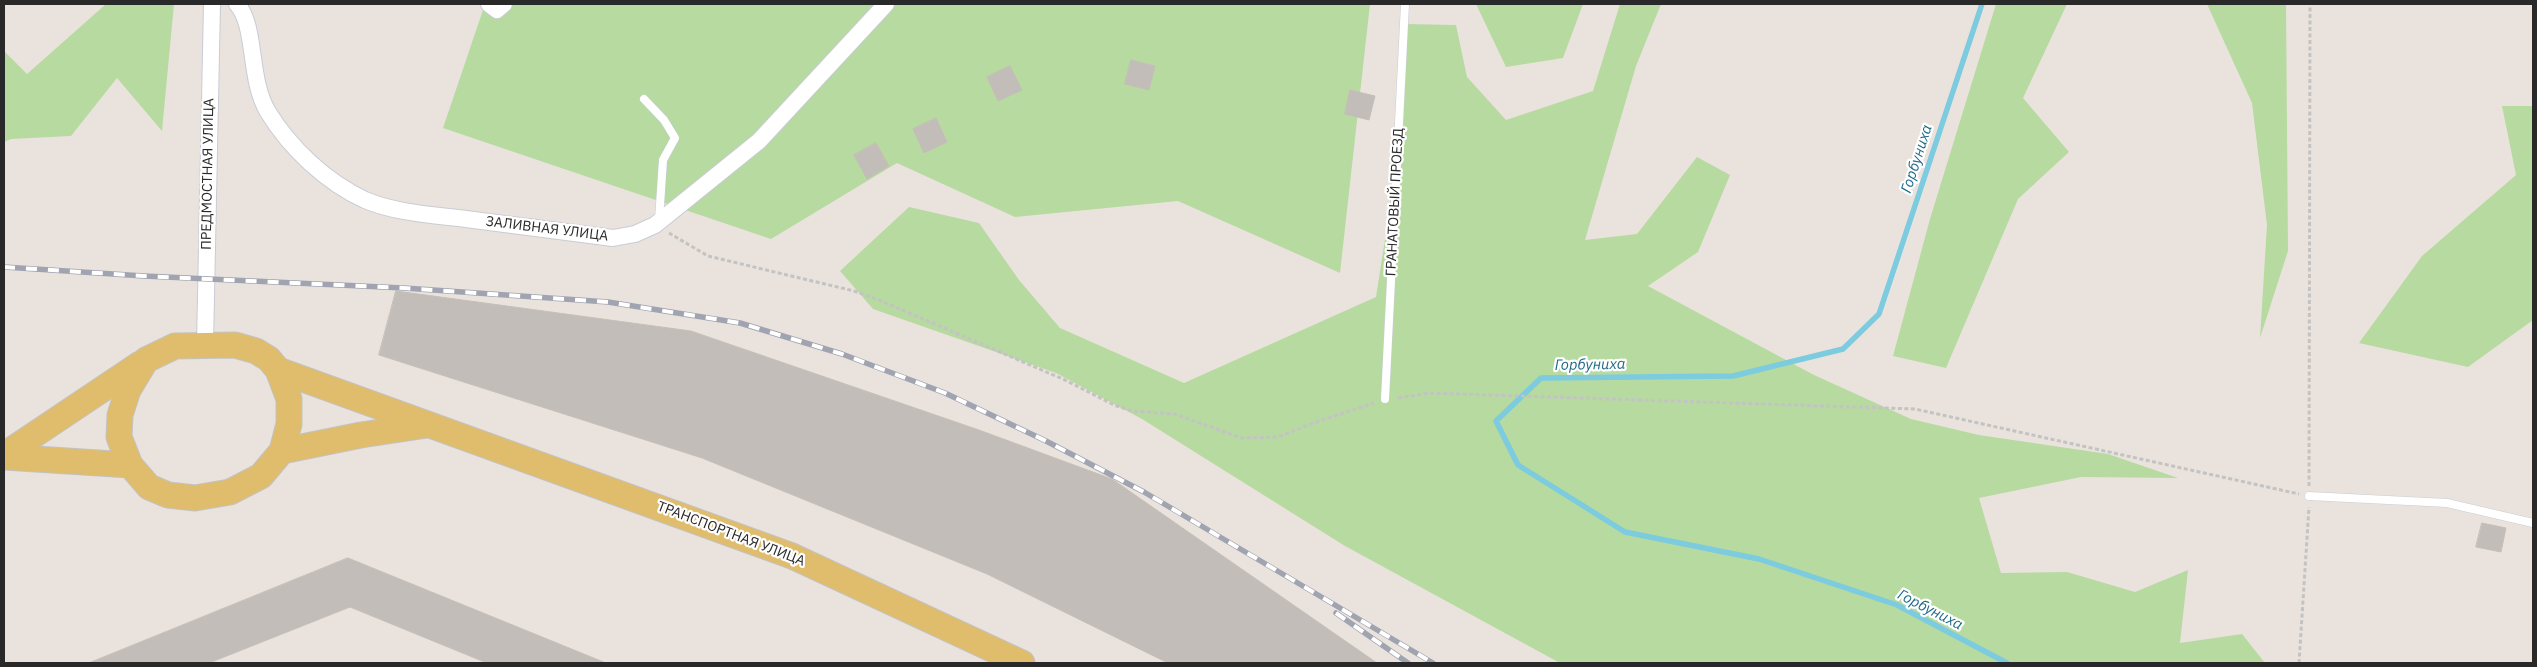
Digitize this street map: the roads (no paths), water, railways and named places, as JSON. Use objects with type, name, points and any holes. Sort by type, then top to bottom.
[{"type":"main road","points":[[4,456],[146,360],[174,346],[205,345],[235,345],[256,351],[269,359],[278,370],[289,399],[290,410],[282,451],[261,476],[230,492],[195,498],[168,495],[149,486],[130,466],[119,437],[120,415],[128,390],[146,360]]},
{"type":"main road","name":"ТРАНСПОРТНАЯ УЛИЦА","points":[[278,370],[792,556],[1022,663]]},
{"type":"main road","points":[[282,451],[361,435],[431,425]]},
{"type":"main road","points":[[4,456],[130,466]]},
{"type":"street","name":"ПРЕДМОСТНАЯ УЛИЦА","points":[[205,345],[212,4]]},
{"type":"street","name":"ЗАЛИВНАЯ УЛИЦА","points":[[237,4],[242,10],[247,23],[255,83],[267,111],[306,159],[331,180],[366,200],[409,212],[612,238],[635,234],[657,224],[759,142],[886,4]]},
{"type":"street","points":[[489,4],[497,10],[504,4]]},
{"type":"lane","name":"ГРАНАТОВЫЙ ПРОЕЗД","points":[[1385,399],[1405,4]]},
{"type":"lane","points":[[644,99],[664,120],[675,138],[663,160],[657,224]]},
{"type":"lane","points":[[2310,496],[2447,503],[2533,523]]},
{"type":"waterway","name":"Горбуниха","points":[[1982,4],[1879,314],[1843,349],[1733,376],[1541,378],[1496,421],[1518,465],[1625,532],[1759,559],[1897,605],[2007,663]]},
{"type":"railway","points":[[4,267],[144,276],[404,288],[608,302],[740,323],[842,354],[945,393],[1046,441],[1144,492],[1433,663]]},
{"type":"railway","points":[[1336,613],[1408,663]]}]
